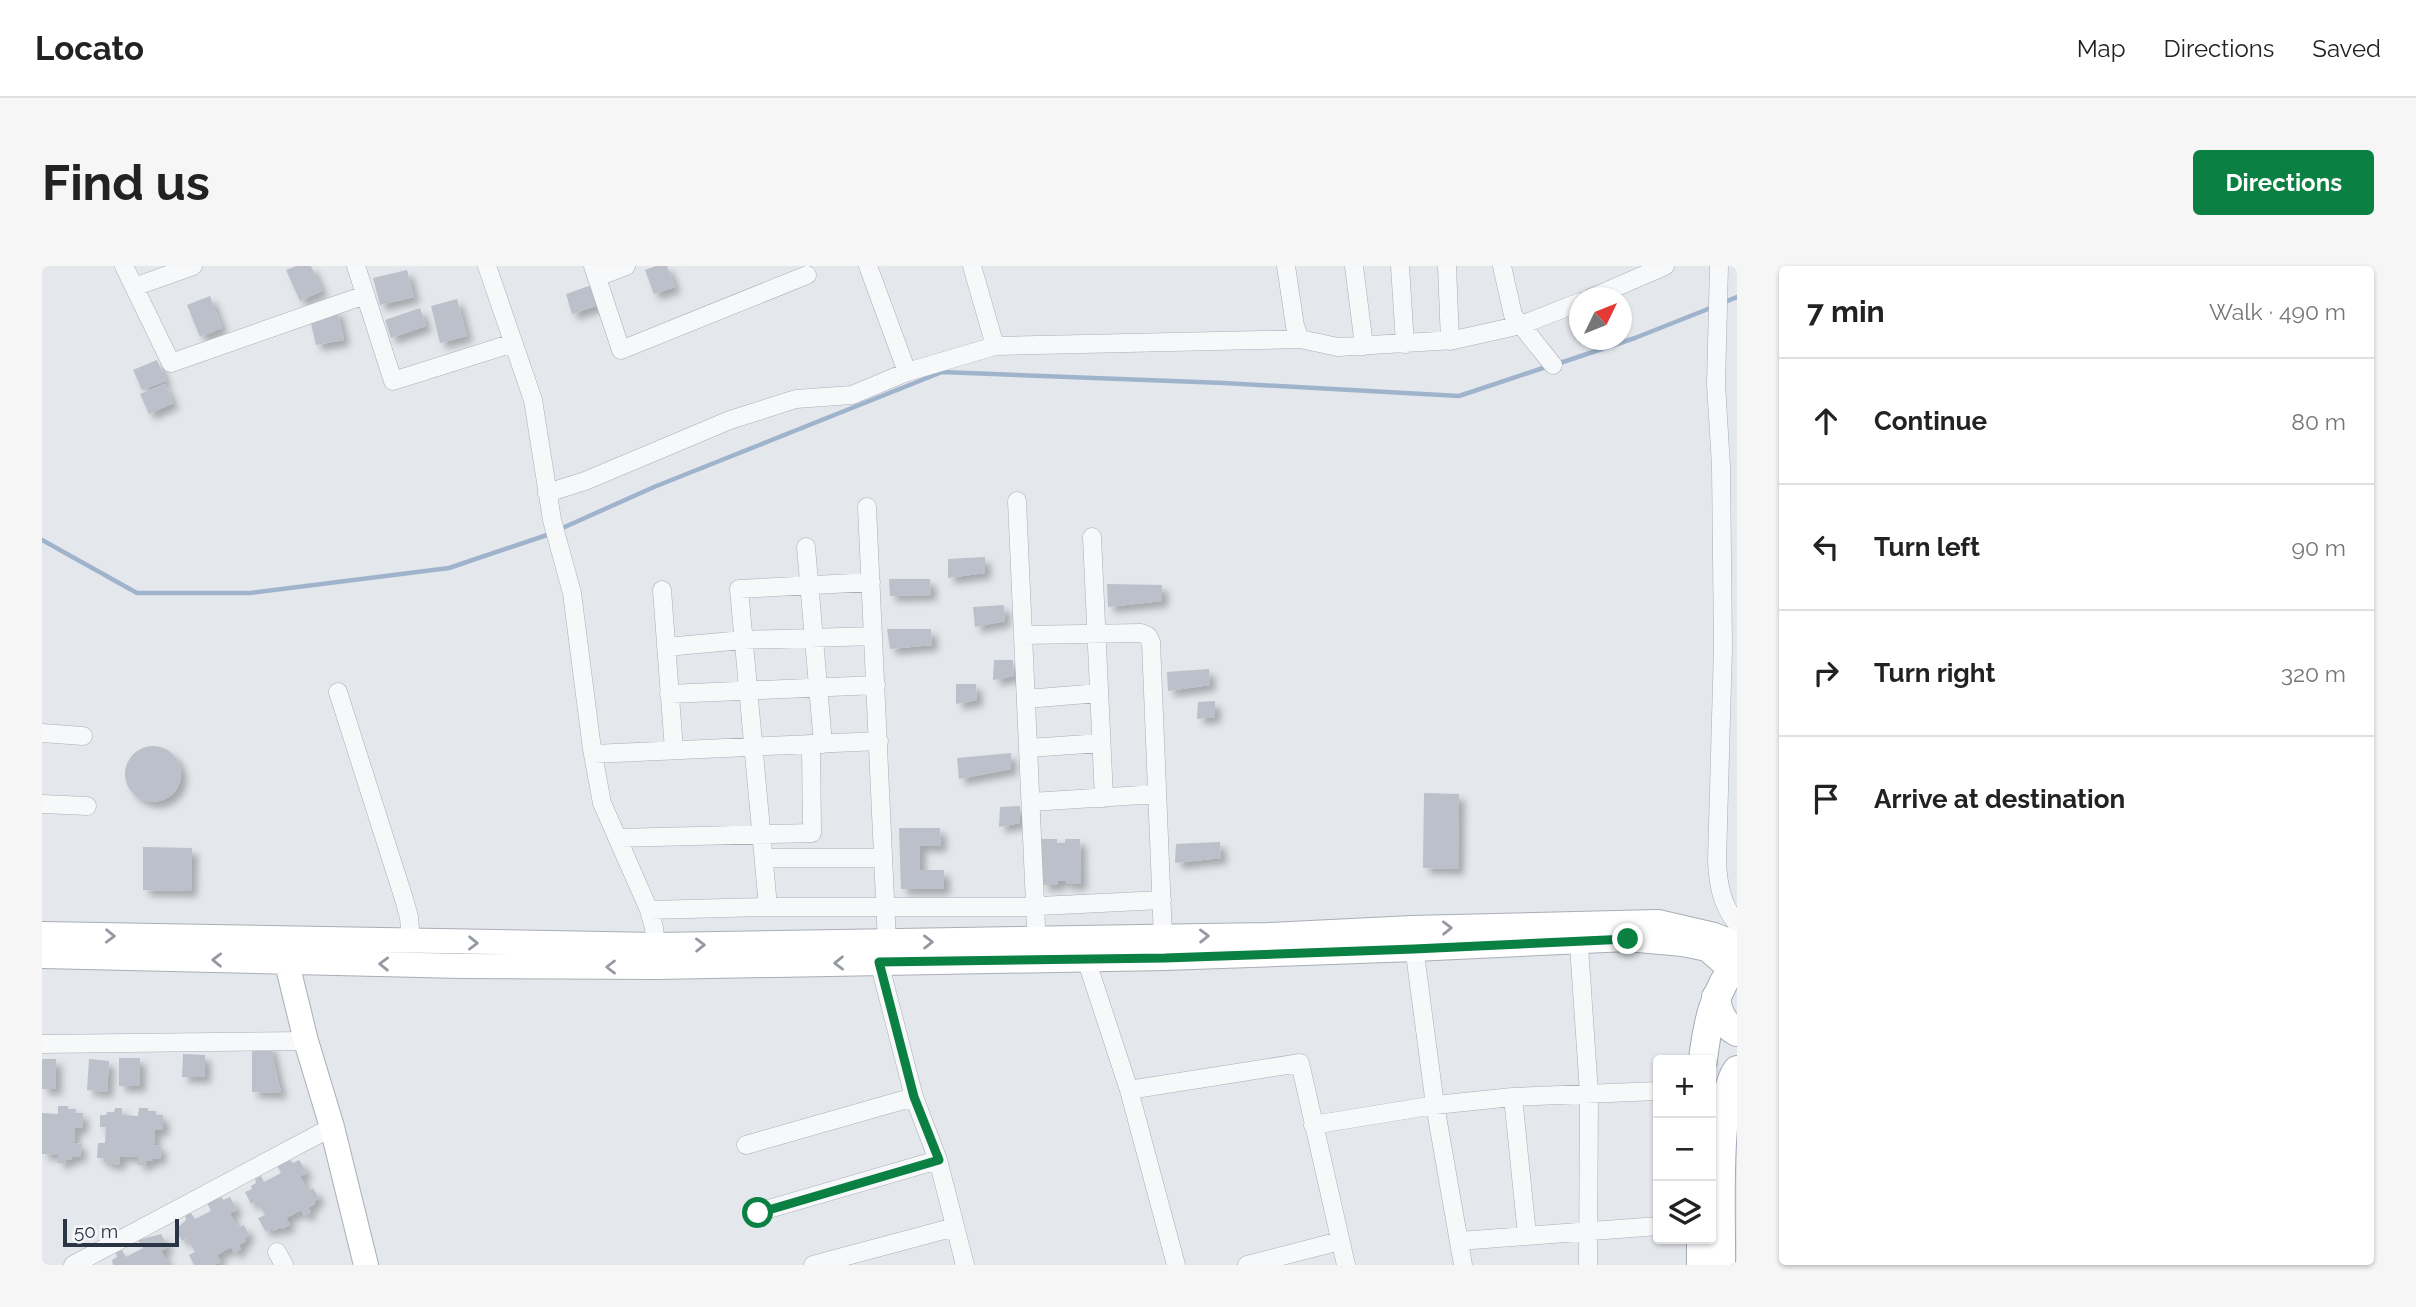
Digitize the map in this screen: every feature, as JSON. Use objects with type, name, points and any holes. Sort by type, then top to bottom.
[{"type":"main road","points":[[1704,1055],[1716,997],[1735,959]]},
{"type":"main road","points":[[1716,997],[1717,1010],[1724,1022],[1737,1032]]},
{"type":"main road","points":[[1721,1265],[1723,1117],[1727,1091],[1737,1070]]},
{"type":"main road","points":[[1701,1244],[1701,1265]]},
{"type":"street","points":[[124,266],[171,363],[365,295]]},
{"type":"street","points":[[134,287],[193,266]]},
{"type":"street","points":[[356,266],[393,381],[513,343]]},
{"type":"street","points":[[487,266],[533,400],[552,520],[569,579],[602,803],[649,911],[657,956]]},
{"type":"street","points":[[626,266],[595,271],[621,349],[807,275]]},
{"type":"street","points":[[868,266],[907,372]]},
{"type":"street","points":[[972,266],[995,346]]},
{"type":"street","points":[[1286,266],[1295,326],[1300,339]]},
{"type":"street","points":[[1354,266],[1364,346]]},
{"type":"street","points":[[1400,266],[1405,344]]},
{"type":"street","points":[[1447,266],[1450,341]]},
{"type":"street","points":[[1502,266],[1513,315],[1552,365]]},
{"type":"street","points":[[1616,287],[1665,266]]},
{"type":"street","points":[[1718,266],[1716,354],[1723,548],[1717,861],[1721,894],[1737,924]]},
{"type":"street","points":[[548,493],[584,481],[730,420],[796,399],[852,395],[907,372],[995,346],[1300,339],[1338,347],[1450,341],[1521,325],[1569,306]]},
{"type":"street","points":[[1017,501],[1037,949]]},
{"type":"street","points":[[867,507],[885,908],[883,953],[914,1097],[939,1160],[965,1265]]},
{"type":"street","points":[[1092,537],[1104,798]]},
{"type":"street","points":[[618,838],[812,833],[818,687],[806,547]]},
{"type":"street","points":[[768,907],[739,589],[871,582]]},
{"type":"street","points":[[662,590],[674,750]]},
{"type":"street","points":[[1023,635],[1141,633],[1148,636],[1151,642],[1163,937]]},
{"type":"street","points":[[666,647],[743,640],[873,636]]},
{"type":"street","points":[[669,694],[876,685]]},
{"type":"street","points":[[338,692],[404,899],[411,942]]},
{"type":"street","points":[[1027,699],[1099,693]]},
{"type":"street","points":[[42,733],[83,736]]},
{"type":"street","points":[[593,754],[879,741]]},
{"type":"street","points":[[1029,748],[1101,743]]},
{"type":"street","points":[[1031,802],[1157,794]]},
{"type":"street","points":[[42,804],[87,806]]},
{"type":"street","points":[[764,858],[883,858]]},
{"type":"street","points":[[649,911],[768,907],[1037,906],[1161,900]]},
{"type":"street","points":[[1578,933],[1589,1093],[1588,1265]]},
{"type":"street","points":[[42,934],[461,966],[657,956],[1086,949],[1578,933],[1683,944],[1735,959]]},
{"type":"street","points":[[1086,949],[1163,937],[1413,939]]},
{"type":"street","points":[[1413,939],[1435,1105],[1463,1265]]},
{"type":"street","points":[[42,956],[284,951],[411,942],[657,956]]},
{"type":"street","points":[[1086,949],[1129,1090],[1176,1265]]},
{"type":"street","points":[[284,951],[366,1265]]},
{"type":"street","points":[[42,1044],[306,1041]]},
{"type":"street","points":[[1129,1090],[1300,1063],[1346,1265]]},
{"type":"street","points":[[1313,1125],[1435,1105],[1513,1097],[1653,1091]]},
{"type":"street","points":[[746,1145],[914,1097]]},
{"type":"street","points":[[1513,1097],[1527,1235]]},
{"type":"street","points":[[73,1265],[332,1127]]},
{"type":"street","points":[[758,1213],[939,1160]]},
{"type":"street","points":[[1459,1241],[1653,1226]]},
{"type":"street","points":[[814,1265],[955,1227]]},
{"type":"street","points":[[1247,1265],[1340,1241]]},
{"type":"building","points":[[296,266],[311,266],[322,291],[300,301],[286,270]]},
{"type":"building","points":[[667,266],[675,287],[654,294],[645,270]]},
{"type":"building","points":[[407,270],[414,297],[380,305],[373,278]]},
{"type":"building","points":[[592,285],[599,305],[572,314],[566,294]]},
{"type":"building","points":[[210,296],[222,328],[200,337],[187,305]]},
{"type":"building","points":[[457,299],[467,336],[440,343],[431,306]]},
{"type":"building","points":[[420,308],[426,326],[391,338],[385,320]]},
{"type":"building","points":[[337,309],[344,340],[316,345],[309,315]]},
{"type":"building","points":[[157,360],[166,381],[142,390],[133,370]]},
{"type":"building","points":[[165,384],[173,403],[149,414],[140,394]]},
{"type":"building","points":[[985,557],[985,573],[948,578],[948,559]]},
{"type":"building","points":[[889,579],[930,579],[931,595],[890,596]]},
{"type":"building","points":[[1107,584],[1162,585],[1162,601],[1108,607]]},
{"type":"building","points":[[1004,605],[1005,621],[975,627],[973,607]]},
{"type":"building","points":[[887,629],[931,629],[932,645],[890,649]]},
{"type":"building","points":[[994,660],[1013,660],[1014,676],[993,680]]},
{"type":"building","points":[[1209,669],[1210,685],[1168,691],[1167,672]]},
{"type":"building","points":[[956,684],[976,684],[977,700],[956,704]]},
{"type":"building","points":[[1215,701],[1215,717],[1197,719],[1198,702]]},
{"type":"building","points":[[147,746],[159,746],[169,750],[177,758],[181,774],[177,790],[169,798],[159,802],[147,802],[137,798],[129,790],[125,780],[125,768],[129,758],[137,750]]},
{"type":"building","points":[[1011,753],[1011,769],[959,779],[957,758]]},
{"type":"building","points":[[1424,793],[1459,794],[1458,869],[1423,868]]},
{"type":"building","points":[[1020,806],[1020,823],[999,827],[1000,807]]},
{"type":"building","points":[[899,828],[940,828],[941,846],[920,846],[920,870],[944,870],[944,889],[901,889]]},
{"type":"building","points":[[1041,839],[1057,839],[1057,843],[1065,843],[1065,839],[1080,839],[1081,884],[1058,881],[1058,885],[1042,885]]},
{"type":"building","points":[[1220,842],[1221,858],[1175,863],[1176,844]]},
{"type":"building","points":[[143,847],[192,848],[191,891],[143,890]]},
{"type":"building","points":[[270,1045],[281,1093],[252,1092],[252,1046]]},
{"type":"building","points":[[183,1054],[205,1055],[205,1077],[182,1077]]},
{"type":"building","points":[[119,1058],[140,1058],[140,1086],[119,1086]]},
{"type":"building","points":[[42,1059],[56,1059],[56,1089],[42,1089]]},
{"type":"building","points":[[89,1059],[109,1061],[107,1092],[87,1090]]},
{"type":"building","points":[[58,1106],[68,1106],[68,1109],[76,1109],[75,1113],[83,1113],[82,1128],[75,1128],[74,1143],[81,1144],[80,1157],[73,1156],[64,1163],[58,1163],[58,1155],[42,1154],[42,1113],[58,1114]]},
{"type":"building","points":[[115,1108],[122,1108],[122,1115],[138,1116],[139,1108],[148,1108],[148,1111],[156,1111],[156,1115],[163,1115],[163,1130],[155,1130],[154,1145],[161,1146],[160,1159],[153,1158],[152,1161],[146,1161],[145,1165],[138,1165],[138,1157],[120,1156],[119,1165],[104,1162],[104,1158],[97,1158],[98,1143],[105,1143],[106,1127],[100,1127],[100,1115],[114,1112]]},
{"type":"building","points":[[291,1160],[293,1163],[299,1160],[307,1173],[300,1176],[308,1191],[313,1188],[319,1198],[308,1208],[311,1212],[304,1216],[301,1210],[286,1218],[290,1225],[274,1231],[272,1228],[266,1232],[258,1218],[265,1215],[257,1201],[251,1204],[245,1192],[252,1189],[251,1186],[256,1183],[255,1179],[261,1176],[264,1182],[281,1173],[277,1166]]},
{"type":"building","points":[[222,1197],[223,1200],[230,1197],[237,1210],[230,1213],[238,1228],[244,1225],[249,1235],[244,1238],[246,1241],[239,1245],[241,1249],[234,1253],[231,1247],[217,1255],[221,1262],[214,1265],[194,1265],[189,1255],[195,1252],[187,1238],[182,1241],[176,1229],[186,1220],[185,1216],[191,1213],[195,1219],[211,1211],[207,1203]]},
{"type":"building","points":[[161,1234],[168,1247],[161,1251],[169,1265],[113,1265],[112,1260],[117,1257],[116,1253],[122,1250],[126,1257],[143,1248],[138,1240]]},
{"type":"waterway","points":[[1722,303],[1737,297]]},
{"type":"waterway","points":[[1557,364],[1635,338],[1713,307]]},
{"type":"waterway","points":[[558,530],[654,487],[942,372],[1459,396],[1549,366]]},
{"type":"waterway","points":[[42,540],[137,593],[250,593],[449,568],[550,534]]},
{"type":"route","points":[[758,1213],[939,1160],[914,1097],[879,962],[1165,958],[1628,939]]}]
